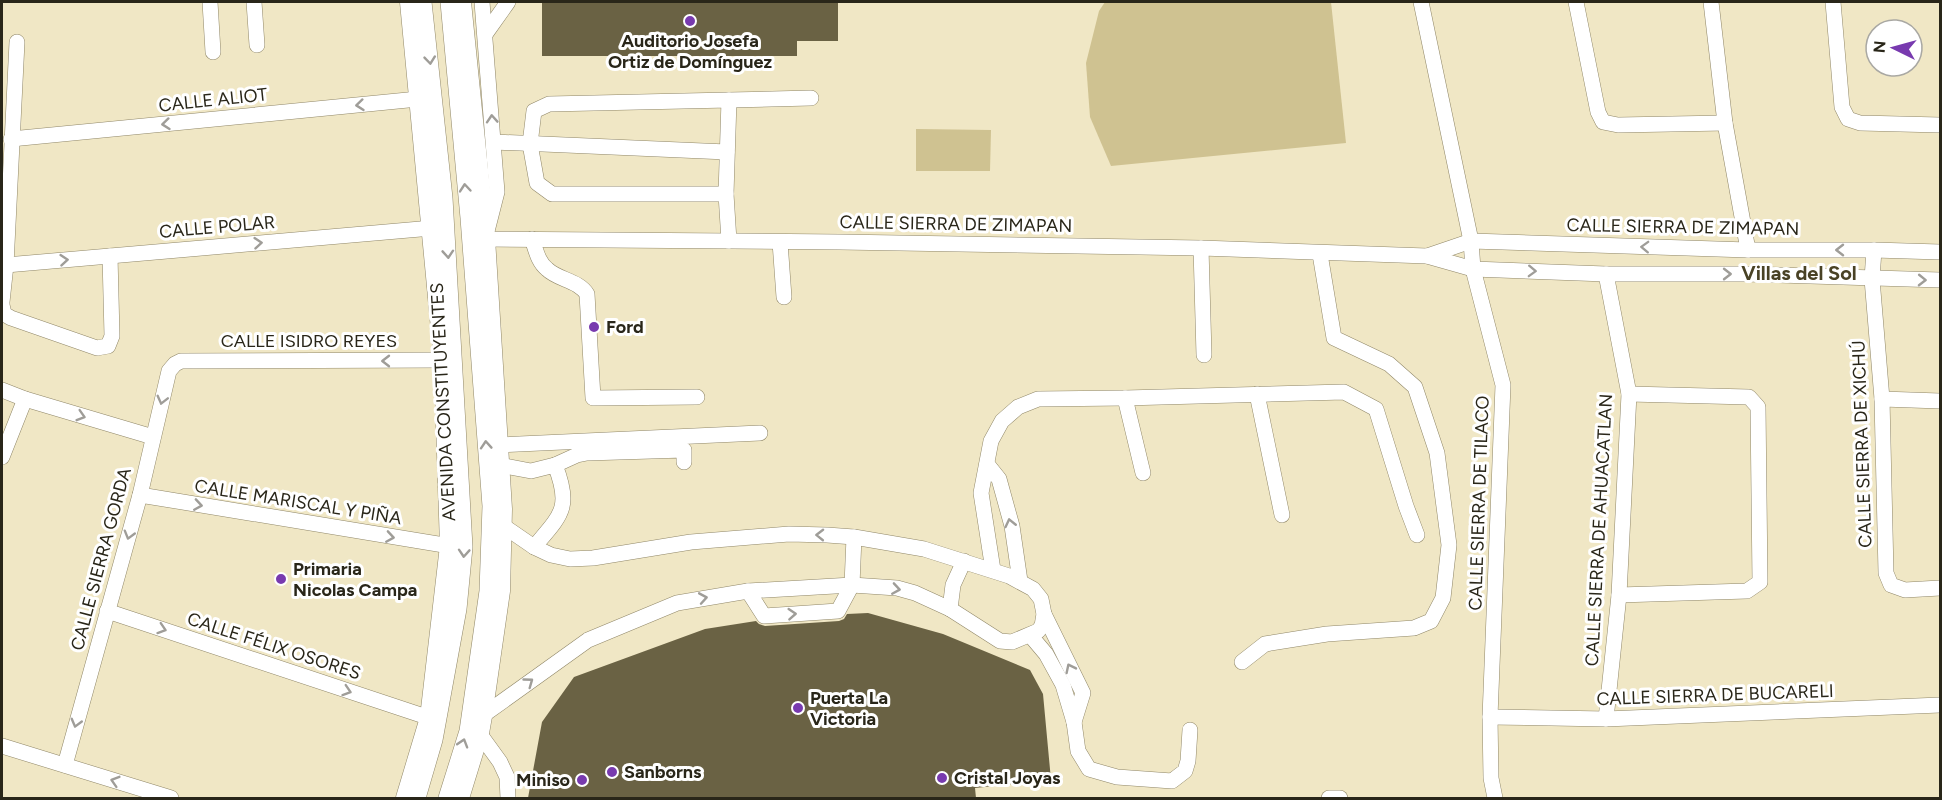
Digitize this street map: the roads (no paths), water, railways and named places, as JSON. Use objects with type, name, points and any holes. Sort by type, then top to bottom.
[{"type":"main road","name":"AVENIDA CONSTITUYENTES","points":[[406,798],[430,718],[450,546],[444,360],[410,2]]},
{"type":"main road","points":[[459,798],[480,725],[500,591],[502,525],[485,239],[461,2]]},
{"type":"street","points":[[210,2],[213,52]]},
{"type":"street","points":[[254,2],[257,45]]},
{"type":"street","points":[[418,798],[435,740],[459,609],[465,547],[444,198],[424,2]]},
{"type":"street","points":[[446,798],[467,731],[488,591],[490,506],[468,218],[448,2]]},
{"type":"street","points":[[482,2],[497,192],[485,239]]},
{"type":"street","points":[[486,33],[508,2]]},
{"type":"street","name":"CALLE SIERRA DE TILACO","points":[[1421,2],[1471,242],[1473,269],[1503,385],[1490,717],[1491,778],[1494,798]]},
{"type":"street","points":[[1576,2],[1598,112],[1603,122],[1618,125],[1725,123]]},
{"type":"street","points":[[1711,2],[1725,123],[1748,250]]},
{"type":"street","points":[[1833,2],[1842,107],[1848,119],[1860,123],[1941,125]]},
{"type":"street","points":[[17,42],[2,307],[11,318],[97,348],[108,346],[112,336],[110,256]]},
{"type":"street","points":[[726,194],[552,194],[537,183],[530,144],[534,111],[549,104],[811,98]]},
{"type":"street","name":"CALLE ALIOT","points":[[11,139],[418,99]]},
{"type":"street","points":[[729,100],[726,194],[729,241]]},
{"type":"street","points":[[494,142],[728,152]]},
{"type":"street","name":"CALLE POLAR","points":[[6,266],[432,228]]},
{"type":"street","name":"CALLE SIERRA DE ZIMAPAN","points":[[485,239],[1201,248],[1427,256],[1473,269],[1606,274],[1746,274],[1941,280]]},
{"type":"street","points":[[532,239],[539,260],[548,271],[583,288],[587,294],[592,398],[697,397]]},
{"type":"street","points":[[780,242],[784,297]]},
{"type":"street","name":"CALLE SIERRA DE ZIMAPAN","points":[[1427,256],[1471,242],[1748,250],[1941,252]]},
{"type":"street","points":[[1201,248],[1204,355]]},
{"type":"street","name":"CALLE SIERRA DE XICHÚ","points":[[1874,250],[1872,279],[1882,399],[1886,573],[1891,585],[1905,590],[1941,588]]},
{"type":"street","points":[[1242,662],[1265,644],[1327,634],[1414,628],[1431,621],[1443,598],[1449,545],[1437,453],[1415,387],[1389,364],[1334,338],[1320,254]]},
{"type":"street","name":"CALLE SIERRA DE AHUACATLAN","points":[[1606,274],[1629,394],[1619,595],[1606,719]]},
{"type":"street","name":"CALLE ISIDRO REYES","points":[[175,364],[181,361],[444,360]]},
{"type":"street","name":"CALLE SIERRA GORDA","points":[[65,765],[140,495],[169,370],[175,364]]},
{"type":"street","points":[[2,390],[153,437]]},
{"type":"street","points":[[993,570],[981,493],[992,441],[1002,421],[1018,407],[1038,399],[1125,399],[1344,392],[1376,409],[1417,535]]},
{"type":"street","points":[[1257,394],[1282,515]]},
{"type":"street","points":[[1619,595],[1747,591],[1760,582],[1758,407],[1749,397],[1629,394]]},
{"type":"street","points":[[2,457],[25,399]]},
{"type":"street","points":[[1125,399],[1143,473]]},
{"type":"street","points":[[1882,399],[1941,401]]},
{"type":"street","points":[[498,445],[760,433]]},
{"type":"street","points":[[499,465],[531,471],[555,465],[577,454],[684,450],[684,462]]},
{"type":"street","points":[[987,464],[999,479],[1011,526],[1020,581]]},
{"type":"street","points":[[534,547],[560,516],[564,498],[555,465]]},
{"type":"street","name":"CALLE MARISCAL Y PIÑA","points":[[140,495],[450,546]]},
{"type":"street","points":[[502,525],[534,547],[551,555],[570,559],[691,543],[789,534],[854,537],[924,549],[993,570],[1020,581],[1033,589],[1041,599],[1044,614],[1083,693],[1074,722]]},
{"type":"street","points":[[748,591],[764,616],[838,611],[852,585],[854,537]]},
{"type":"street","points":[[950,609],[953,585],[964,561]]},
{"type":"street","points":[[508,798],[507,777],[480,725],[588,640],[677,603],[748,591],[852,585],[897,588],[915,593],[950,609],[1000,640],[1012,642],[1038,631],[1042,626],[1044,614]]},
{"type":"street","name":"CALLE FÉLIX OSORES","points":[[107,611],[430,718]]},
{"type":"street","points":[[1030,634],[1046,654],[1063,685],[1074,722],[1078,751],[1089,769],[1118,777],[1172,781],[1185,771],[1190,730]]},
{"type":"street","name":"CALLE SIERRA DE BUCARELI","points":[[1490,717],[1606,719],[1941,705]]},
{"type":"street","points":[[2,746],[171,798]]},
{"type":"street","points":[[1329,798],[1340,798]]},
{"type":"place","name":"Auditorio Josefa Ortiz de Domínguez","points":[[690,21]]},
{"type":"place","name":"Ford","points":[[594,327]]},
{"type":"place","name":"Primaria Nicolas Campa","points":[[281,579]]},
{"type":"place","name":"Puerta La Victoria","points":[[798,708]]},
{"type":"place","name":"Sanborns","points":[[612,772]]},
{"type":"place","name":"Cristal Joyas","points":[[942,778]]},
{"type":"place","name":"Miniso","points":[[582,780]]},
{"type":"district","name":"Villas del Sol","points":[[1799,273]]}]
